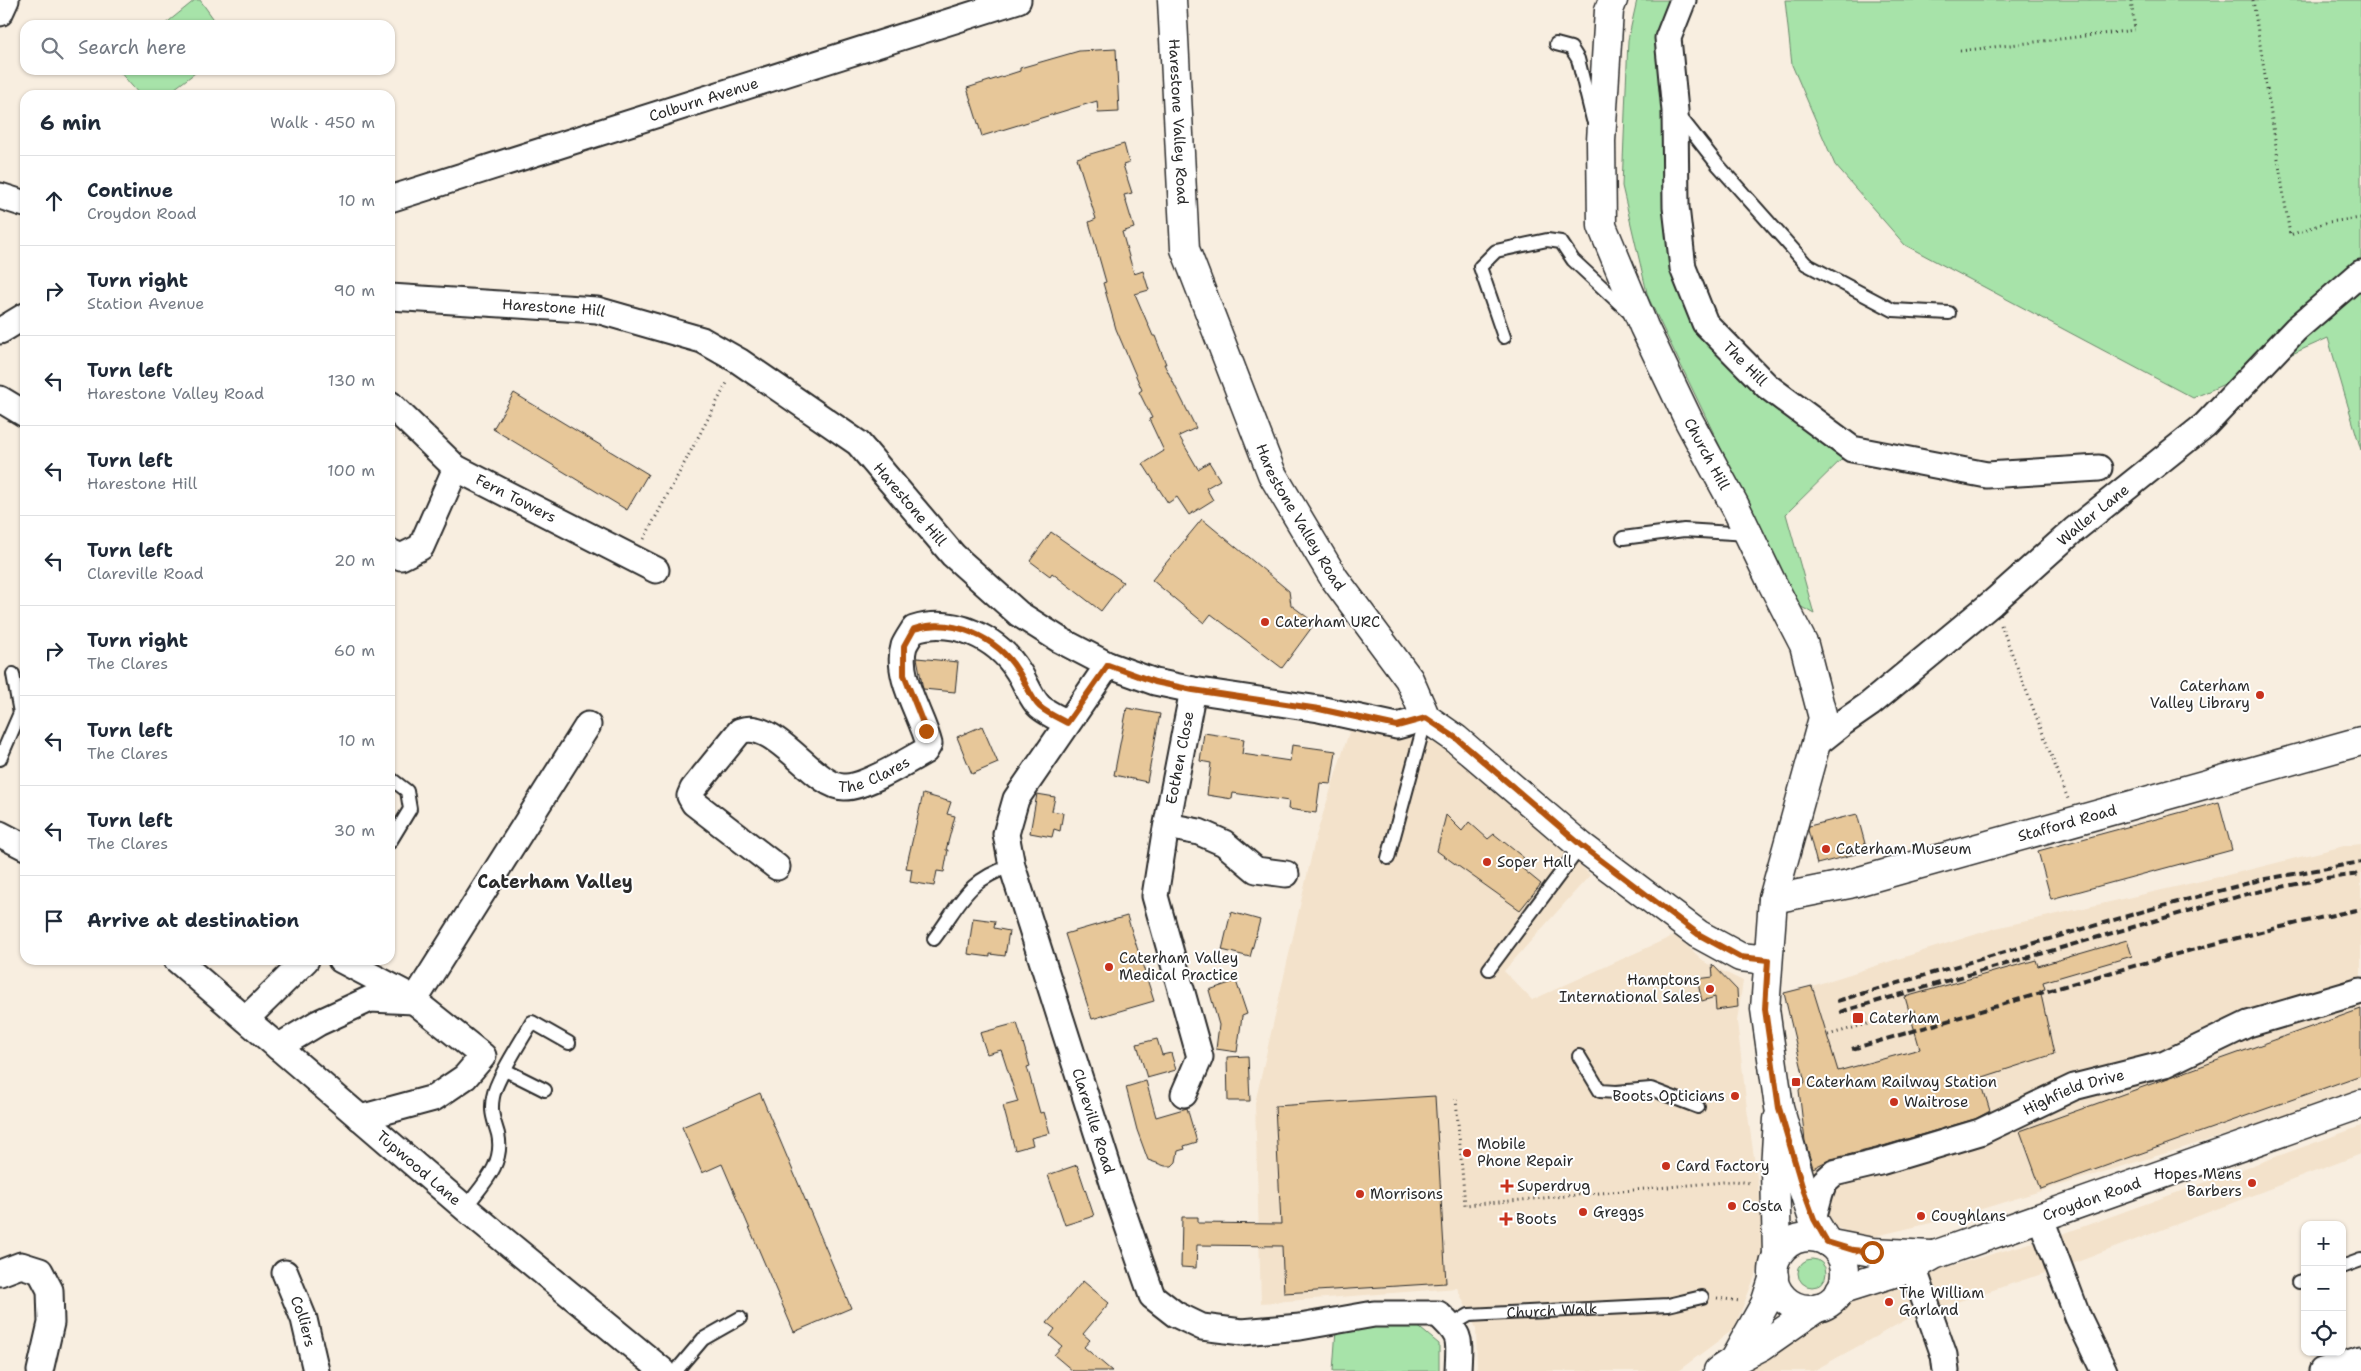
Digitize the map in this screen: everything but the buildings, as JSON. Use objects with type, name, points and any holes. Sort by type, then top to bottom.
[{"type":"main road","name":"Harestone Valley Road","points":[[1172,0],[1185,249],[1272,474],[1334,578],[1409,679],[1426,718]]},
{"type":"main road","name":"Church Hill","points":[[1613,0],[1609,10],[1601,141],[1602,226],[1644,327],[1689,422],[1804,645],[1823,718],[1773,899],[1765,1009],[1779,1108]]},
{"type":"main road","points":[[1426,718],[1456,738],[1582,846],[1698,934],[1727,951],[1751,960],[1768,960]]},
{"type":"main road","name":"Stafford Road","points":[[1773,899],[1849,884],[2361,741]]},
{"type":"main road","name":"Croydon Road","points":[[1840,1290],[2361,1104]]},
{"type":"main road","points":[[1779,1108],[1775,1137],[1776,1287],[1782,1297],[1792,1304],[1808,1308],[1818,1307]]},
{"type":"main road","points":[[1725,1366],[1762,1346],[1834,1298],[1844,1281],[1843,1260],[1829,1243],[1814,1219],[1802,1186],[1779,1108]]},
{"type":"main road","points":[[1725,1366],[1765,1304],[1776,1266],[1785,1246],[1802,1238],[1818,1238],[1829,1243]]},
{"type":"main road","name":"Croydon Road","points":[[1829,1243],[1924,1261]]},
{"type":"street","points":[[0,13],[6,0]]},
{"type":"street","name":"Colburn Avenue","points":[[395,197],[1018,0]]},
{"type":"street","name":"The Hill","points":[[1683,0],[1668,38],[1675,111],[1676,207],[1683,268],[1705,323],[1768,386],[1852,449],[1986,475],[2099,468]]},
{"type":"street","points":[[0,196],[20,202]]},
{"type":"street","name":"Waller Lane","points":[[1815,745],[1870,704],[1992,603],[2074,530],[2204,425],[2296,329],[2361,272]]},
{"type":"street","name":"Harestone Hill","points":[[395,297],[597,310],[702,340],[739,361],[858,443],[953,555],[1019,614],[1060,640],[1108,665],[1155,682],[1193,690],[1319,709],[1397,726],[1426,718]]},
{"type":"street","points":[[0,331],[20,319]]},
{"type":"street","points":[[0,400],[20,411]]},
{"type":"street","name":"Fern Towers","points":[[395,409],[456,468],[656,570]]},
{"type":"street","points":[[395,554],[401,557],[421,547],[456,468]]},
{"type":"street","name":"The Clares","points":[[778,867],[694,803],[690,796],[693,789],[740,731],[746,728],[754,728],[784,746],[830,783],[843,788],[857,785],[925,751],[929,744],[926,731],[904,675],[904,647],[914,629],[928,625],[969,630],[996,646],[1016,668],[1039,707],[1067,723]]},
{"type":"street","name":"Clareville Road","points":[[1108,665],[1016,799],[1006,834],[1012,866],[1114,1186],[1152,1296],[1175,1314],[1202,1327],[1242,1332],[1300,1327],[1374,1314],[1438,1314],[1450,1326]]},
{"type":"street","name":"Eothen Close","points":[[1184,1094],[1200,1057],[1155,896],[1166,826],[1193,690]]},
{"type":"street","points":[[414,1001],[588,725]]},
{"type":"street","name":"Eothen Close","points":[[1166,826],[1199,832],[1224,843],[1256,870],[1286,874]]},
{"type":"street","points":[[0,834],[20,844]]},
{"type":"street","name":"Tupwood Lane","points":[[183,965],[465,1208],[663,1371]]},
{"type":"street","points":[[246,1019],[301,965]]},
{"type":"street","points":[[351,965],[404,993],[483,1056],[465,1077],[434,1098],[360,1118]]},
{"type":"street","name":"Highfield Drive","points":[[1814,1219],[1824,1182],[1834,1173],[1880,1162],[1980,1132],[2074,1087],[2165,1064],[2248,1024],[2361,991]]},
{"type":"street","points":[[278,1047],[318,1023],[370,999],[414,1001]]},
{"type":"street","points":[[2041,1219],[2078,1317],[2104,1371]]},
{"type":"street","points":[[1924,1261],[1946,1371]]},
{"type":"street","points":[[0,1273],[21,1265],[40,1271],[50,1290],[51,1323],[40,1371]]},
{"type":"street","name":"Colliers","points":[[286,1274],[304,1319],[316,1371]]},
{"type":"street","points":[[1450,1326],[1459,1338],[1458,1371]]},
{"type":"street","points":[[2322,1371],[2361,1359]]},
{"type":"lane","points":[[1556,44],[1571,48],[1578,59],[1594,123],[1601,141]]},
{"type":"lane","points":[[1675,111],[1718,165],[1806,264],[1893,310],[1948,313]]},
{"type":"lane","points":[[1504,338],[1480,266],[1496,251],[1547,240],[1561,242],[1573,260],[1644,327]]},
{"type":"lane","points":[[1623,538],[1684,530],[1748,534]]},
{"type":"lane","points":[[0,759],[20,713],[13,674]]},
{"type":"lane","points":[[1388,858],[1426,718]]},
{"type":"lane","points":[[395,782],[407,791],[410,808],[395,834]]},
{"type":"lane","points":[[1489,969],[1582,846]]},
{"type":"lane","points":[[934,939],[977,881],[993,872],[1012,866]]},
{"type":"lane","points":[[465,1208],[495,1168],[500,1158],[500,1146],[491,1109],[493,1094],[532,1022],[569,1042]]},
{"type":"lane","points":[[1579,1056],[1600,1091],[1616,1092],[1651,1089],[1698,1107]]},
{"type":"lane","points":[[506,1070],[545,1090]]},
{"type":"lane","points":[[2345,1266],[2361,1260]]},
{"type":"lane","name":"Church Walk","points":[[1450,1326],[1468,1315],[1668,1305],[1702,1297]]},
{"type":"lane","points":[[676,1371],[703,1338],[740,1318]]},
{"type":"path","points":[[1960,51],[2135,30],[2131,0]]},
{"type":"path","points":[[2253,0],[2290,235],[2328,222],[2361,218]]},
{"type":"path","points":[[634,559],[739,361]]},
{"type":"path","points":[[1992,603],[2076,821]]},
{"type":"path","points":[[1828,1035],[1917,1010]]},
{"type":"path","points":[[1456,1098],[1465,1205],[1735,1181],[1762,1184],[1764,1197],[1776,1196]]},
{"type":"shaded area","points":[[1350,729],[1451,745],[1546,829],[1590,875],[1504,971],[1532,1000],[1675,935],[1706,963],[1743,981],[1737,1021],[1747,1109],[1761,1205],[1769,1241],[1734,1329],[1678,1371],[1477,1371],[1476,1328],[1457,1288],[1261,1303],[1255,1103],[1316,836]]},
{"type":"shaded area","points":[[2361,844],[2361,1094],[1952,1218],[1863,1239],[1826,1223],[1808,1170],[1799,1090],[1805,1082],[1784,993],[1812,986],[1996,928],[2236,873],[2344,846]]},
{"type":"shaded area","points":[[2361,1126],[2361,1154],[2072,1264],[1911,1317],[1813,1371],[1741,1371],[1857,1293],[2065,1233]]},
{"type":"green space","points":[[195,0],[200,0],[214,20],[170,20]]},
{"type":"green space","points":[[1637,0],[1683,0],[1668,38],[1683,268],[1705,323],[1852,449],[1786,514],[1814,614],[1796,604],[1648,297],[1622,186],[1628,40]]},
{"type":"green space","points":[[1785,0],[2361,0],[2361,450],[2328,338],[2193,398],[1905,245],[1835,165],[1792,65]]},
{"type":"green space","points":[[122,75],[192,75],[173,90],[136,90]]},
{"type":"green space","points":[[1812,1259],[1822,1263],[1826,1273],[1822,1283],[1812,1287],[1802,1283],[1798,1273],[1802,1263]]},
{"type":"green space","points":[[1415,1324],[1439,1344],[1439,1371],[1333,1371],[1336,1329]]},
{"type":"railway","points":[[1837,1001],[2148,910],[2260,880],[2361,862]]},
{"type":"railway","points":[[1840,1012],[2247,894],[2326,878],[2361,874]]},
{"type":"railway","points":[[1852,1049],[2169,956],[2297,923],[2361,909]]},
{"type":"place","name":"Caterham URC","points":[[1265,622]]},
{"type":"place","name":"Caterham Valley Library","points":[[2260,695]]},
{"type":"place","name":"Caterham Museum","points":[[1826,849]]},
{"type":"place","name":"Soper Hall","points":[[1487,862]]},
{"type":"place","name":"Caterham Valley Medical Practice","points":[[1109,967]]},
{"type":"place","name":"Hamptons International Sales","points":[[1710,989]]},
{"type":"place","name":"Caterham","points":[[1858,1018]]},
{"type":"place","name":"Caterham Railway Station","points":[[1796,1082]]},
{"type":"place","name":"Boots Opticians","points":[[1735,1096]]},
{"type":"place","name":"Waitrose","points":[[1894,1102]]},
{"type":"place","name":"Mobile Phone Repair","points":[[1467,1153]]},
{"type":"place","name":"Card Factory","points":[[1666,1166]]},
{"type":"place","name":"Hopes Mens Barbers","points":[[2252,1183]]},
{"type":"place","name":"Superdrug","points":[[1507,1186]]},
{"type":"place","name":"Morrisons","points":[[1360,1194]]},
{"type":"place","name":"Costa","points":[[1732,1206]]},
{"type":"place","name":"Greggs","points":[[1583,1212]]},
{"type":"place","name":"Coughlans","points":[[1921,1216]]},
{"type":"place","name":"Boots","points":[[1506,1219]]},
{"type":"place","name":"The William Garland","points":[[1889,1302]]},
{"type":"district","name":"Caterham Valley","points":[[555,882]]},
{"type":"route","points":[[926,731],[904,675],[904,647],[914,629],[928,625],[969,630],[996,646],[1016,668],[1039,707],[1067,723],[1108,665],[1155,682],[1193,690],[1319,709],[1397,726],[1426,718],[1456,738],[1582,846],[1698,934],[1740,957],[1751,960],[1768,960],[1765,1009],[1779,1108],[1802,1186],[1814,1219],[1827,1242],[1853,1250],[1872,1252]]}]
